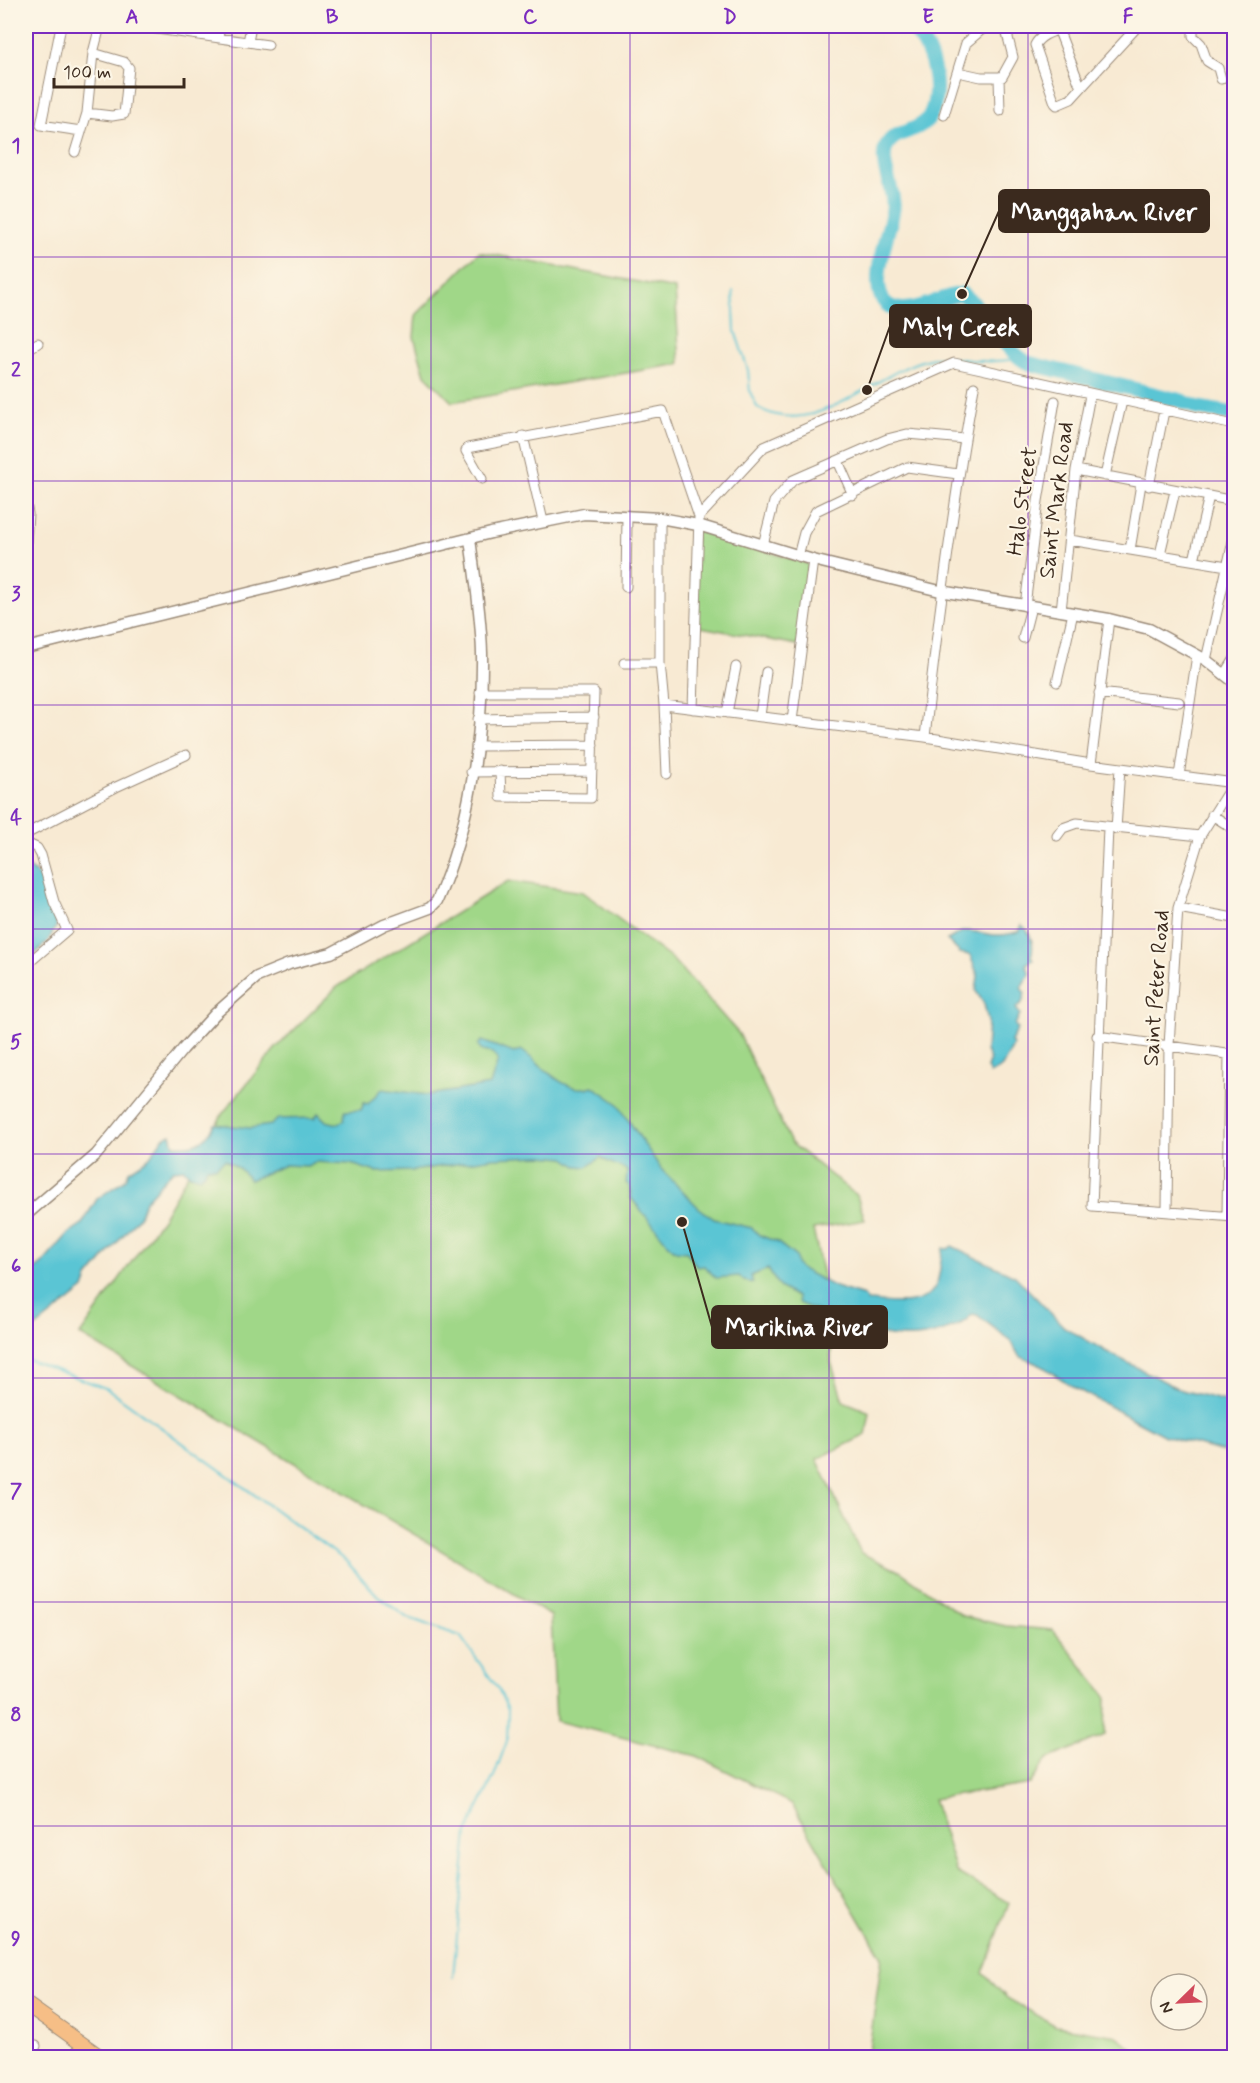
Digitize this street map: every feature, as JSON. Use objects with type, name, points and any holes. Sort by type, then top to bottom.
[{"type":"main road","points":[[26,2004],[102,2058]]},
{"type":"street","points":[[61,26],[41,125],[81,131]]},
{"type":"street","points":[[75,152],[87,112],[93,53],[100,26]]},
{"type":"street","points":[[136,26],[268,45]]},
{"type":"street","points":[[218,38],[220,26]]},
{"type":"street","points":[[248,42],[251,26]]},
{"type":"street","points":[[944,116],[966,43],[986,26]]},
{"type":"street","points":[[957,72],[999,78],[1007,71],[1013,57],[1005,26]]},
{"type":"street","points":[[1068,26],[1054,29],[1037,40],[1035,45],[1054,103],[1065,103],[1082,88],[1138,26]]},
{"type":"street","points":[[1193,26],[1193,36],[1201,44],[1207,61],[1218,68],[1221,79]]},
{"type":"street","points":[[1058,28],[1082,88]]},
{"type":"street","points":[[87,112],[112,116],[124,114],[129,68],[124,62],[93,53]]},
{"type":"street","points":[[999,78],[1000,111]]},
{"type":"street","points":[[26,350],[38,343]]},
{"type":"street","points":[[698,521],[764,447],[954,363],[1090,395],[1234,425]]},
{"type":"street","points":[[925,737],[940,591],[952,534],[958,474],[974,387]]},
{"type":"street","name":"Saint Mark Road","points":[[1061,611],[1077,470],[1090,395]]},
{"type":"street","name":"Halo Street","points":[[1023,638],[1038,501],[1055,401]]},
{"type":"street","points":[[1105,476],[1122,401]]},
{"type":"street","points":[[482,479],[467,449],[523,436],[663,411],[698,521],[693,709]]},
{"type":"street","points":[[1130,550],[1164,411]]},
{"type":"street","points":[[763,545],[774,502],[793,480],[887,439],[907,434],[965,439]]},
{"type":"street","points":[[523,436],[543,521]]},
{"type":"street","points":[[838,461],[853,495]]},
{"type":"street","points":[[798,556],[804,533],[816,510],[853,495],[908,467],[958,474]]},
{"type":"street","points":[[1077,470],[1234,501]]},
{"type":"street","points":[[1160,554],[1175,491]]},
{"type":"street","points":[[1194,560],[1209,496]]},
{"type":"street","points":[[26,503],[28,526],[26,542]]},
{"type":"street","points":[[26,648],[543,521],[584,514],[698,521],[813,561],[940,591],[1109,619],[1149,629],[1202,657],[1226,673],[1234,682]]},
{"type":"street","points":[[626,587],[627,516]]},
{"type":"street","points":[[660,518],[660,663],[667,774]]},
{"type":"street","points":[[1179,776],[1202,657],[1234,537]]},
{"type":"street","points":[[26,1215],[96,1155],[183,1048],[215,1014],[257,977],[289,964],[331,954],[390,922],[430,908],[437,901],[459,841],[476,746],[480,692],[480,613],[470,539]]},
{"type":"street","points":[[1070,540],[1227,566]]},
{"type":"street","points":[[792,721],[813,561]]},
{"type":"street","points":[[1057,682],[1073,613]]},
{"type":"street","points":[[1091,764],[1109,619]]},
{"type":"street","points":[[1226,673],[1234,660]]},
{"type":"street","points":[[624,663],[660,663]]},
{"type":"street","points":[[727,713],[736,667]]},
{"type":"street","points":[[760,716],[766,672]]},
{"type":"street","points":[[480,692],[594,692],[591,798],[501,797],[500,771]]},
{"type":"street","points":[[1099,693],[1179,702]]},
{"type":"street","points":[[664,705],[925,737],[1091,764],[1234,783]]},
{"type":"street","points":[[478,719],[594,717]]},
{"type":"street","points":[[476,746],[593,745]]},
{"type":"street","points":[[26,834],[116,787],[186,755]]},
{"type":"street","points":[[1097,1036],[1232,1054],[1231,1217],[1167,1210],[1092,1206],[1097,1036],[1112,828],[1120,768]]},
{"type":"street","points":[[471,772],[592,771]]},
{"type":"street","name":"Saint Peter Road","points":[[1167,1210],[1169,1046],[1178,908],[1200,836],[1234,783]]},
{"type":"street","points":[[1212,815],[1234,829]]},
{"type":"street","points":[[1057,836],[1070,824],[1200,836]]},
{"type":"street","points":[[26,843],[37,848],[41,855],[54,902],[67,930],[26,965]]},
{"type":"street","points":[[1178,908],[1234,918]]},
{"type":"green space","points":[[479,252],[675,289],[680,364],[452,402],[425,375],[414,337],[416,315]]},
{"type":"green space","points":[[695,530],[809,564],[798,645],[695,626]]},
{"type":"green space","points":[[508,881],[583,892],[673,960],[739,1034],[791,1143],[857,1196],[865,1220],[813,1229],[832,1317],[831,1362],[843,1401],[870,1412],[866,1435],[817,1459],[861,1553],[901,1572],[963,1616],[1006,1626],[1053,1630],[1106,1696],[1105,1735],[1047,1759],[1030,1784],[933,1799],[956,1872],[1009,1903],[983,1973],[1007,1998],[1056,2026],[1117,2036],[1141,2057],[868,2057],[882,1957],[792,1804],[697,1756],[556,1721],[551,1616],[80,1335],[163,1217],[223,1113],[275,1049],[337,987]]},
{"type":"water","points":[[26,865],[45,882],[57,925],[48,941],[26,963]]},
{"type":"water","points":[[1021,925],[1031,939],[1033,960],[1026,964],[1030,974],[1021,988],[1025,993],[1022,1003],[1016,1008],[1020,1014],[1015,1025],[1018,1029],[1011,1041],[1013,1046],[1002,1067],[990,1074],[987,1068],[990,1059],[986,1051],[988,1021],[984,1004],[976,991],[978,976],[970,955],[960,953],[947,940],[965,931],[999,935],[1012,933],[1020,931]]},
{"type":"water","points":[[482,1041],[514,1053],[521,1050],[563,1083],[583,1088],[593,1086],[617,1103],[661,1169],[698,1207],[714,1219],[752,1228],[759,1235],[777,1242],[796,1257],[797,1265],[801,1269],[835,1287],[864,1296],[867,1301],[906,1303],[915,1301],[931,1293],[939,1277],[943,1248],[948,1249],[952,1246],[1015,1276],[1064,1327],[1107,1352],[1181,1390],[1234,1403],[1234,1455],[1165,1436],[1075,1388],[1042,1366],[1019,1356],[1011,1341],[977,1315],[972,1314],[965,1321],[941,1332],[922,1336],[885,1335],[851,1325],[798,1303],[797,1297],[779,1287],[768,1269],[751,1276],[753,1283],[744,1281],[739,1276],[716,1278],[704,1266],[697,1267],[687,1252],[676,1251],[670,1246],[631,1198],[629,1185],[626,1183],[627,1171],[601,1157],[587,1167],[577,1166],[565,1158],[541,1156],[493,1158],[412,1171],[376,1172],[351,1164],[315,1162],[307,1166],[285,1165],[250,1180],[240,1169],[225,1160],[216,1167],[207,1167],[205,1173],[199,1177],[190,1175],[184,1169],[173,1170],[145,1201],[140,1215],[88,1278],[84,1289],[26,1335],[26,1276],[42,1264],[69,1233],[82,1224],[97,1199],[126,1179],[129,1171],[149,1158],[163,1138],[171,1134],[174,1145],[187,1145],[202,1140],[215,1124],[250,1128],[271,1125],[278,1119],[315,1118],[318,1113],[326,1121],[338,1124],[344,1120],[345,1111],[361,1110],[364,1103],[368,1104],[382,1089],[428,1095],[490,1085],[498,1060],[492,1053],[482,1051],[478,1045]]},
{"type":"waterway","points":[[908,26],[917,34],[930,56],[934,70],[935,97],[927,120],[894,137],[889,141],[884,154],[893,209],[879,271],[879,287],[883,300],[893,308],[910,309],[962,294],[980,310],[1010,348],[1028,363],[1182,401],[1198,408],[1234,414]]},
{"type":"waterway","points":[[733,291],[735,331],[748,370],[750,392],[757,407],[778,416],[800,416],[821,411],[905,367],[932,358],[977,361],[1021,359]]},
{"type":"waterway","points":[[26,1359],[108,1389],[346,1561],[378,1596],[406,1617],[460,1636],[499,1690],[508,1710],[507,1741],[494,1776],[467,1832],[453,1977]]},
{"type":"place","name":"Manggahan River","points":[[962,294]]},
{"type":"place","name":"Maly Creek","points":[[867,390]]},
{"type":"place","name":"Marikina River","points":[[682,1222]]}]
